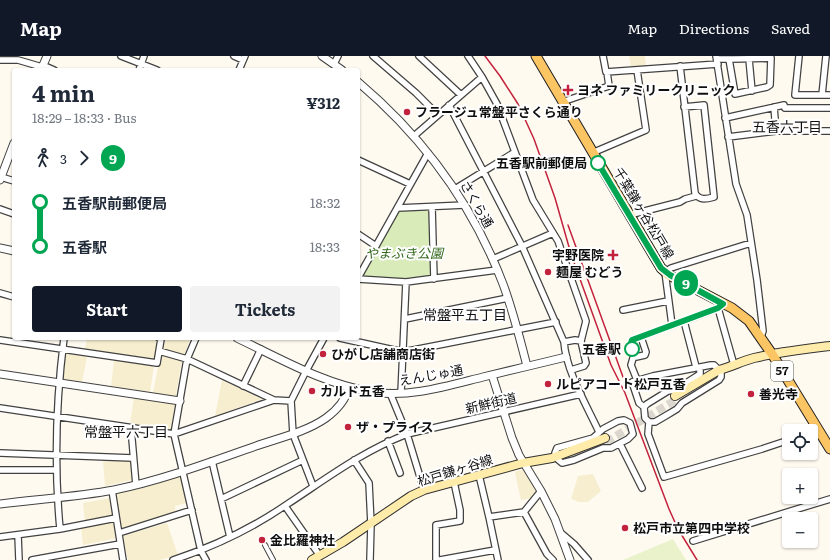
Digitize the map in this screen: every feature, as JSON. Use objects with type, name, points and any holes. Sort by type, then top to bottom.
[{"type":"main road","name":"千葉鎌ヶ谷松戸線","points":[[536,56],[658,264],[665,272],[721,306],[743,315],[749,321],[772,354],[811,424]]},
{"type":"main road","points":[[676,398],[722,370],[753,358],[830,346]]},
{"type":"main road","name":"千葉鎌ヶ谷松戸線","points":[[818,435],[830,449]]},
{"type":"main road","name":"松戸鎌ヶ谷線","points":[[316,558],[371,524],[411,496],[424,490],[523,463],[566,456],[606,440]]},
{"type":"street","points":[[42,68],[47,56]]},
{"type":"street","points":[[121,56],[152,68]]},
{"type":"street","points":[[140,68],[144,56]]},
{"type":"street","points":[[234,56],[244,58],[241,68]]},
{"type":"street","points":[[322,56],[337,68]]},
{"type":"street","points":[[337,68],[338,56]]},
{"type":"street","points":[[373,56],[416,93],[438,115]]},
{"type":"street","points":[[419,56],[461,95]]},
{"type":"street","points":[[468,56],[497,104],[532,200],[558,241],[586,321],[581,341],[586,363],[584,366],[570,370]]},
{"type":"street","points":[[562,102],[609,86],[603,56]]},
{"type":"street","points":[[799,56],[795,95],[830,95]]},
{"type":"street","points":[[822,95],[826,56]]},
{"type":"street","points":[[606,72],[680,66],[717,60],[729,59],[771,58],[770,86],[735,94],[729,59]]},
{"type":"street","points":[[748,59],[752,91]]},
{"type":"street","points":[[0,60],[18,60],[39,68]]},
{"type":"street","points":[[717,60],[736,184],[747,215],[763,327],[761,337]]},
{"type":"street","points":[[680,66],[696,196]]},
{"type":"street","points":[[592,153],[646,130],[637,70]]},
{"type":"street","points":[[414,136],[482,77]]},
{"type":"street","name":"さくら通","points":[[360,84],[385,106],[414,136],[455,189],[465,205],[493,259],[508,298],[527,366]]},
{"type":"street","points":[[449,105],[522,246],[564,342],[570,370],[599,432]]},
{"type":"street","points":[[629,214],[680,202],[696,196],[702,199],[714,197],[704,105],[684,107]]},
{"type":"street","points":[[725,118],[774,107],[830,108]]},
{"type":"street","points":[[774,107],[776,131]]},
{"type":"street","points":[[728,137],[776,131],[830,131]]},
{"type":"street","points":[[12,149],[1,179],[12,181]]},
{"type":"street","points":[[455,189],[515,152]]},
{"type":"street","points":[[360,275],[428,153]]},
{"type":"street","points":[[360,161],[410,184]]},
{"type":"street","points":[[398,208],[465,205]]},
{"type":"street","points":[[432,207],[434,279]]},
{"type":"street","points":[[0,210],[12,213]]},
{"type":"street","points":[[493,259],[552,233]]},
{"type":"street","points":[[360,235],[376,246]]},
{"type":"street","points":[[672,325],[665,272],[672,268],[751,243]]},
{"type":"street","points":[[0,248],[12,251]]},
{"type":"street","points":[[360,279],[406,282],[497,270]]},
{"type":"street","points":[[401,393],[406,282]]},
{"type":"street","points":[[0,293],[12,296]]},
{"type":"street","points":[[404,319],[508,298]]},
{"type":"street","points":[[623,310],[668,301]]},
{"type":"street","points":[[637,380],[631,365],[634,355],[631,341],[721,306],[722,370],[719,380],[682,403],[677,409],[655,422],[648,422]]},
{"type":"street","points":[[644,407],[668,391],[675,390],[700,374],[684,321]]},
{"type":"street","points":[[349,340],[403,352],[556,322]]},
{"type":"street","points":[[634,355],[638,357],[646,354],[641,337]]},
{"type":"street","points":[[0,340],[157,363],[161,340]]},
{"type":"street","points":[[60,529],[57,497],[56,455],[59,382],[64,340]]},
{"type":"street","points":[[195,340],[187,359],[174,434],[201,550],[206,560]]},
{"type":"street","name":"えんじゅ通","points":[[241,340],[324,379],[373,392],[390,393],[422,391],[566,356]]},
{"type":"street","points":[[314,486],[302,460],[293,434],[291,401],[323,340]]},
{"type":"street","points":[[564,342],[575,340],[581,341]]},
{"type":"street","points":[[243,386],[261,350]]},
{"type":"street","points":[[159,351],[187,359],[274,400],[291,401]]},
{"type":"street","points":[[722,370],[714,365],[698,367],[632,382],[639,403],[644,407],[645,418],[648,422],[648,434],[664,477],[782,442]]},
{"type":"street","points":[[0,374],[180,401]]},
{"type":"street","points":[[492,375],[512,438],[523,463],[541,491],[555,518],[570,560]]},
{"type":"street","points":[[0,504],[112,490],[136,485],[183,471],[311,427],[326,418],[337,408],[348,393],[350,387]]},
{"type":"street","points":[[390,393],[407,434],[424,490]]},
{"type":"street","name":"新鮮街道","points":[[174,560],[230,537],[263,519],[354,460],[388,441],[407,434],[581,394]]},
{"type":"street","points":[[0,408],[174,434],[274,400]]},
{"type":"street","points":[[627,421],[630,423],[633,434],[628,439],[611,448],[604,448],[586,456],[562,463],[554,457],[557,448],[593,438],[599,432],[618,422],[627,421]]},
{"type":"street","points":[[131,428],[136,485]]},
{"type":"street","points":[[388,441],[400,474]]},
{"type":"street","points":[[620,444],[642,488]]},
{"type":"street","points":[[0,453],[133,458]]},
{"type":"street","points":[[221,500],[302,460]]},
{"type":"street","points":[[354,460],[369,482],[371,524],[370,560]]},
{"type":"street","points":[[212,461],[230,537]]},
{"type":"street","points":[[0,470],[56,470]]},
{"type":"street","points":[[479,475],[498,560]]},
{"type":"street","points":[[436,560],[436,525],[460,521],[460,510],[454,482]]},
{"type":"street","points":[[112,490],[123,560]]},
{"type":"street","points":[[488,517],[524,512],[541,491]]},
{"type":"street","points":[[693,541],[830,499]]},
{"type":"street","points":[[285,506],[316,558]]},
{"type":"street","points":[[119,533],[192,510]]},
{"type":"street","points":[[524,512],[553,560]]},
{"type":"street","points":[[0,537],[60,529],[116,518]]},
{"type":"street","points":[[561,534],[574,544],[588,560]]},
{"type":"street","points":[[18,535],[19,560]]},
{"type":"street","points":[[32,560],[120,544]]},
{"type":"street","points":[[265,545],[273,560]]},
{"type":"street","points":[[440,560],[495,550]]},
{"type":"shaded area","points":[[629,56],[645,56],[646,66],[631,68]]},
{"type":"shaded area","points":[[87,340],[157,341],[154,361],[85,349]]},
{"type":"shaded area","points":[[164,340],[190,340],[185,353],[181,355],[163,349],[162,347]]},
{"type":"shaded area","points":[[66,353],[87,357],[82,382],[62,379]]},
{"type":"shaded area","points":[[162,354],[182,360],[176,395],[174,397],[153,393],[160,356]]},
{"type":"shaded area","points":[[114,360],[154,365],[150,392],[111,386]]},
{"type":"shaded area","points":[[222,380],[262,399],[215,416]]},
{"type":"shaded area","points":[[134,397],[175,403],[171,429],[130,424]]},
{"type":"shaded area","points":[[103,460],[130,461],[132,480],[105,486]]},
{"type":"shaded area","points":[[524,470],[538,490],[531,498],[521,500],[515,473],[516,471]]},
{"type":"shaded area","points":[[593,474],[601,491],[588,502],[579,502],[571,499],[578,476]]},
{"type":"shaded area","points":[[180,475],[187,503],[175,506],[176,513],[122,529],[121,528],[116,518],[116,493]]},
{"type":"shaded area","points":[[110,498],[113,515],[112,517],[85,522],[83,503]]},
{"type":"shaded area","points":[[114,522],[117,538],[83,545],[81,528]]},
{"type":"shaded area","points":[[167,523],[178,555],[160,560],[128,560],[122,536]]},
{"type":"green space","name":"やまぶき公園","points":[[429,210],[432,275],[430,277],[410,279],[363,277],[362,275],[399,211]]},
{"type":"green space","points":[[673,539],[686,560],[623,560]]},
{"type":"tunnel","points":[[606,442],[677,399]]},
{"type":"railway","points":[[485,56],[518,104],[534,139],[555,198],[571,254],[611,365],[625,393],[669,509],[678,529],[697,560]]},
{"type":"railway","points":[[568,225],[623,377]]},
{"type":"bus line","name":"9","points":[[598,163],[661,268],[670,275],[723,304],[718,308],[632,340],[632,349]]},
{"type":"place","name":"ヨネ ファミリークリニック","points":[[568,90]]},
{"type":"place","name":"フラージュ常盤平さくら通り","points":[[407,112]]},
{"type":"place","name":"五香駅前郵便局","points":[[598,163]]},
{"type":"place","name":"宇野医院","points":[[613,255]]},
{"type":"place","name":"麺屋 むどう","points":[[548,272]]},
{"type":"place","name":"五香駅","points":[[632,349]]},
{"type":"place","name":"ひがし店舗商店街","points":[[323,354]]},
{"type":"place","name":"ルピアコート松戸五香","points":[[548,384]]},
{"type":"place","name":"カルド五香","points":[[312,391]]},
{"type":"place","name":"善光寺","points":[[751,394]]},
{"type":"place","name":"ザ・プライス","points":[[348,427]]},
{"type":"place","name":"松戸市立第四中学校","points":[[625,528]]},
{"type":"place","name":"金比羅神社","points":[[262,540]]},
{"type":"district","name":"五香六丁目","points":[[787,127]]},
{"type":"district","name":"常盤平五丁目","points":[[465,315]]},
{"type":"district","name":"常盤平六丁目","points":[[126,432]]}]
